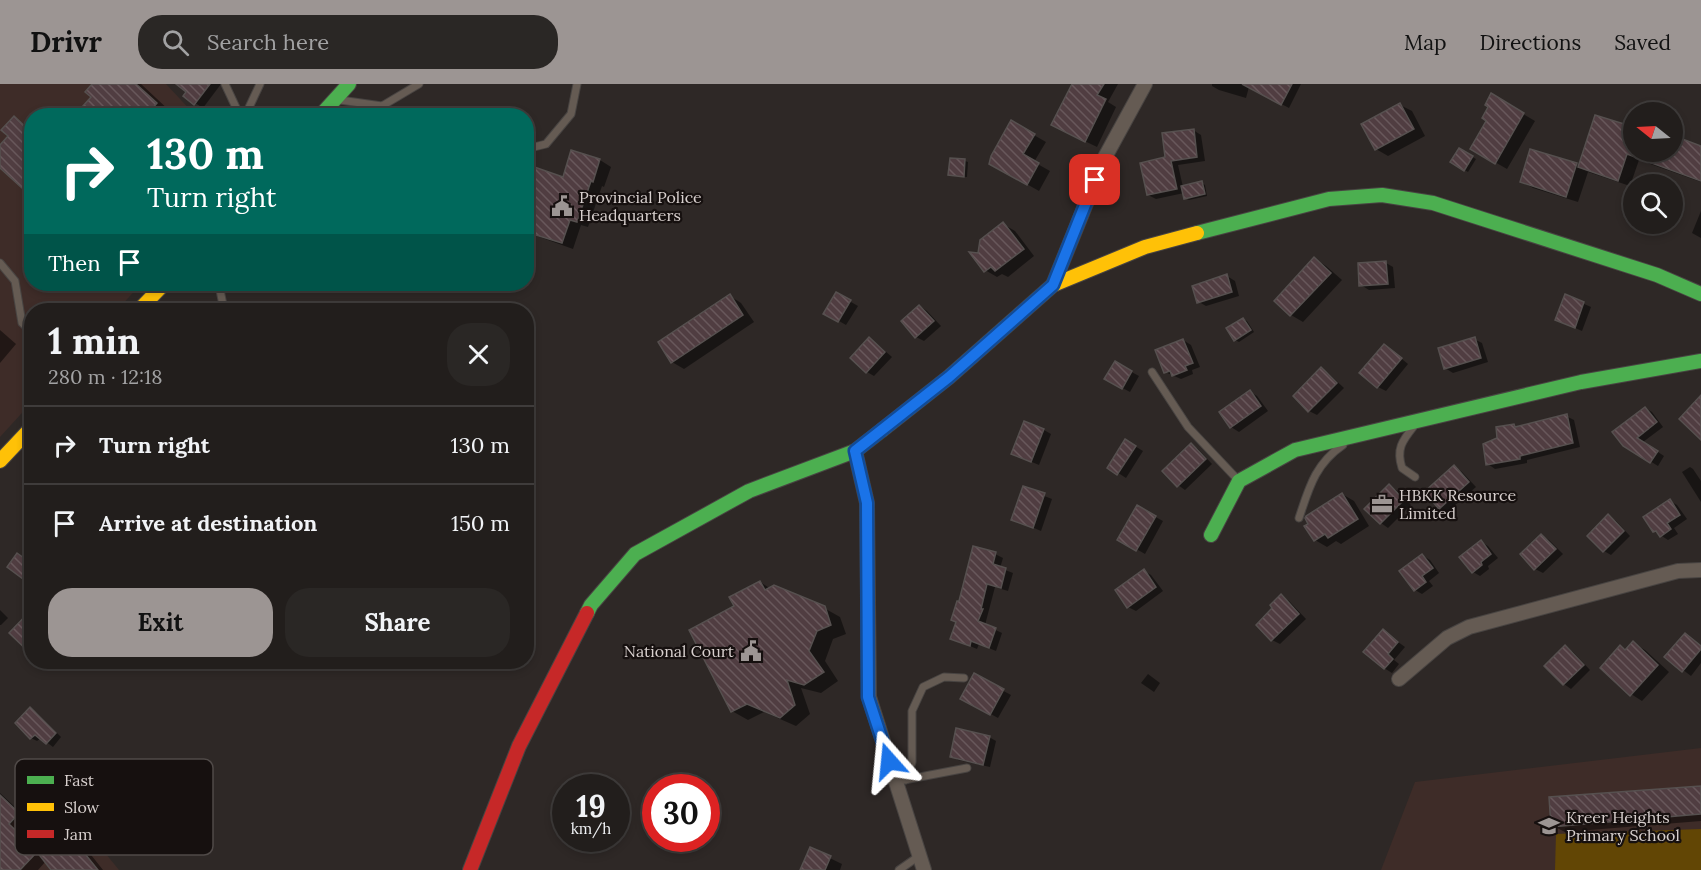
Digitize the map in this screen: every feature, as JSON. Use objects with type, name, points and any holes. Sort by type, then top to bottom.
[{"type":"street","points":[[327,108],[349,84]]},
{"type":"street","points":[[1053,285],[1104,159],[1145,84]]},
{"type":"street","points":[[470,870],[519,746],[591,605],[635,554],[749,491],[855,451],[949,377],[1053,285],[1145,247],[1329,199],[1382,195],[1432,202],[1657,275],[1701,294]]},
{"type":"street","points":[[146,303],[157,291]]},
{"type":"street","points":[[1211,535],[1239,481],[1295,450],[1581,382],[1701,361]]},
{"type":"street","points":[[0,461],[24,436]]},
{"type":"street","points":[[855,451],[867,503],[868,697],[901,781],[922,863]]},
{"type":"street","points":[[1399,679],[1447,638],[1468,627],[1678,571],[1701,570]]},
{"type":"lane","points":[[225,84],[236,108]]},
{"type":"lane","points":[[249,108],[260,84]]},
{"type":"lane","points":[[334,100],[382,106],[419,84]]},
{"type":"lane","points":[[534,147],[546,144],[571,114],[577,84]]},
{"type":"lane","points":[[0,262],[15,282],[24,325]]},
{"type":"lane","points":[[1152,372],[1188,427],[1239,481]]},
{"type":"lane","points":[[1415,477],[1402,468],[1398,455],[1404,437],[1418,421]]},
{"type":"lane","points":[[1299,518],[1312,478],[1329,455],[1356,435]]},
{"type":"lane","points":[[901,781],[912,762],[912,711],[923,687],[944,676],[964,678]]},
{"type":"lane","points":[[901,781],[967,768]]},
{"type":"lane","points":[[898,870],[922,863]]},
{"type":"shaded area","points":[[0,84],[166,84],[188,108],[24,108],[24,291],[135,291],[123,303],[24,303],[24,411],[0,437]]},
{"type":"shaded area","name":"Kreer Heights Primary School","points":[[1701,748],[1701,870],[1381,870],[1415,782]]},
{"type":"shaded area","points":[[15,819],[15,855],[107,855],[119,870],[0,870],[0,836]]},
{"type":"shaded area","points":[[1701,829],[1701,870],[1555,870],[1556,834]]},
{"type":"building","points":[[92,84],[136,84],[157,103],[153,108],[81,108],[91,97],[85,92]]},
{"type":"building","points":[[176,84],[210,84],[194,105],[183,96],[186,92]]},
{"type":"building","points":[[1072,84],[1104,84],[1097,95],[1106,99],[1085,142],[1051,125]]},
{"type":"building","points":[[1242,84],[1292,84],[1281,105]]},
{"type":"building","points":[[1491,93],[1524,113],[1495,164],[1470,149],[1486,121],[1482,118],[1488,107],[1485,105]]},
{"type":"building","points":[[1400,103],[1414,129],[1375,150],[1361,124]]},
{"type":"building","points":[[1595,115],[1623,124],[1624,162],[1618,181],[1578,167]]},
{"type":"building","points":[[14,116],[24,125],[24,190],[0,168],[0,145],[8,136],[1,130]]},
{"type":"building","points":[[1011,120],[1035,134],[1023,154],[1039,163],[1027,185],[989,164]]},
{"type":"building","points":[[1194,129],[1197,157],[1171,161],[1177,189],[1147,195],[1140,163],[1165,157],[1162,133]]},
{"type":"building","points":[[1683,139],[1701,146],[1701,181],[1649,162],[1683,162]]},
{"type":"building","points":[[1459,148],[1473,156],[1464,171],[1450,162]]},
{"type":"building","points":[[1530,149],[1577,163],[1566,197],[1520,182]]},
{"type":"building","points":[[571,150],[600,159],[577,222],[570,220],[562,243],[534,234],[534,167],[563,177]]},
{"type":"building","points":[[950,158],[965,159],[964,177],[948,175]]},
{"type":"building","points":[[1202,181],[1205,194],[1184,199],[1181,186]]},
{"type":"building","points":[[1003,222],[1024,249],[995,271],[991,267],[984,272],[969,252],[978,253],[980,240]]},
{"type":"building","points":[[1314,257],[1331,273],[1290,316],[1274,301]]},
{"type":"building","points":[[1386,261],[1388,284],[1359,286],[1358,263]]},
{"type":"building","points":[[1227,274],[1232,292],[1197,303],[1192,286]]},
{"type":"building","points":[[836,292],[851,300],[838,322],[823,314]]},
{"type":"building","points":[[730,294],[743,315],[671,363],[658,342]]},
{"type":"building","points":[[1565,294],[1584,302],[1575,328],[1555,320]]},
{"type":"building","points":[[919,305],[934,321],[915,338],[901,321]]},
{"type":"building","points":[[1243,318],[1251,330],[1234,341],[1226,328]]},
{"type":"building","points":[[869,337],[885,352],[866,373],[850,358]]},
{"type":"building","points":[[1475,337],[1481,358],[1444,369],[1438,348]]},
{"type":"building","points":[[1183,339],[1193,363],[1185,366],[1187,370],[1172,376],[1170,371],[1164,373],[1155,350]]},
{"type":"building","points":[[1384,344],[1402,358],[1377,388],[1359,373]]},
{"type":"building","points":[[1115,361],[1132,371],[1122,389],[1104,379]]},
{"type":"building","points":[[1321,367],[1337,383],[1308,412],[1293,396]]},
{"type":"building","points":[[1250,390],[1261,406],[1230,428],[1219,412]]},
{"type":"building","points":[[1701,395],[1701,440],[1679,419]]},
{"type":"building","points":[[1645,407],[1657,422],[1637,438],[1658,451],[1650,463],[1623,446],[1612,432]]},
{"type":"building","points":[[1567,414],[1573,443],[1520,456],[1520,459],[1486,465],[1483,444],[1497,438],[1496,427],[1514,424],[1515,427]]},
{"type":"building","points":[[1024,421],[1044,429],[1031,462],[1011,454]]},
{"type":"building","points":[[1125,439],[1136,446],[1117,475],[1107,468]]},
{"type":"building","points":[[1191,443],[1206,459],[1177,487],[1162,471]]},
{"type":"building","points":[[1454,465],[1469,482],[1439,509],[1424,492]]},
{"type":"building","points":[[1389,484],[1404,500],[1380,524],[1364,509]]},
{"type":"building","points":[[1023,486],[1045,493],[1033,528],[1011,520]]},
{"type":"building","points":[[1342,493],[1358,519],[1328,538],[1325,534],[1314,541],[1304,526],[1308,524],[1306,516]]},
{"type":"building","points":[[1670,499],[1680,515],[1667,523],[1671,529],[1660,537],[1656,531],[1653,532],[1643,517]]},
{"type":"building","points":[[1137,505],[1156,516],[1136,551],[1117,540]]},
{"type":"building","points":[[1608,514],[1624,531],[1603,552],[1587,536]]},
{"type":"building","points":[[1541,534],[1556,549],[1534,570],[1520,554]]},
{"type":"building","points":[[1481,540],[1491,554],[1472,573],[1459,557]]},
{"type":"building","points":[[973,546],[996,552],[993,564],[1006,568],[1001,588],[987,584],[981,609],[983,609],[978,621],[996,628],[989,648],[971,641],[970,646],[950,639],[956,622],[951,620],[957,601],[959,601]]},
{"type":"building","points":[[17,553],[24,558],[24,578],[23,579],[7,567]]},
{"type":"building","points":[[1422,554],[1433,568],[1422,576],[1426,582],[1414,591],[1399,571]]},
{"type":"building","points":[[1144,569],[1156,587],[1127,608],[1115,590]]},
{"type":"building","name":"National Court","points":[[760,581],[765,590],[774,585],[825,606],[831,625],[817,631],[809,651],[824,672],[804,685],[787,680],[795,705],[780,718],[747,704],[731,712],[689,630],[734,606],[729,597]]},
{"type":"building","points":[[1281,594],[1299,614],[1271,641],[1256,625]]},
{"type":"building","points":[[24,617],[24,647],[9,633]]},
{"type":"building","points":[[1383,629],[1398,642],[1388,654],[1393,659],[1384,669],[1363,652]]},
{"type":"building","points":[[1685,633],[1701,646],[1701,649],[1682,672],[1664,657]]},
{"type":"building","points":[[1633,641],[1658,665],[1630,696],[1600,668],[1620,645],[1625,650]]},
{"type":"building","points":[[1565,645],[1584,665],[1563,685],[1544,666]]},
{"type":"building","points":[[974,673],[1004,689],[990,715],[960,699]]},
{"type":"building","points":[[30,707],[56,733],[46,744],[35,735],[30,739],[15,723]]},
{"type":"building","points":[[956,728],[990,736],[983,765],[950,757]]},
{"type":"building","points":[[1701,786],[1701,814],[1551,827],[1549,797]]},
{"type":"building","points":[[0,795],[15,809],[15,817],[9,824],[15,830],[15,855],[34,855],[20,870],[0,870]]},
{"type":"building","points":[[810,847],[831,856],[825,870],[800,870]]},
{"type":"building","points":[[39,855],[86,855],[98,870],[51,870]]},
{"type":"traffic: fast","points":[[327,108],[349,84]]},
{"type":"traffic: fast","points":[[1197,233],[1329,199],[1382,195],[1433,203],[1657,275],[1701,294]]},
{"type":"traffic: fast","points":[[1211,535],[1239,481],[1295,450],[1581,382],[1701,361]]},
{"type":"traffic: fast","points":[[587,613],[591,605],[635,554],[749,491],[855,451],[882,430]]},
{"type":"traffic: slow","points":[[882,430],[949,377],[1053,285],[1145,247],[1197,233]]},
{"type":"traffic: slow","points":[[146,303],[157,291]]},
{"type":"traffic: slow","points":[[0,461],[24,436]]},
{"type":"traffic: jam","points":[[470,870],[519,746],[587,613]]},
{"type":"place","name":"Provincial Police Headquarters","points":[[562,206]]},
{"type":"place","name":"HBKK Resource Limited","points":[[1382,504]]},
{"type":"place","name":"National Court","points":[[751,651]]},
{"type":"place","name":"Kreer Heights Primary School","points":[[1549,826]]},
{"type":"route","points":[[889,761],[868,697],[867,503],[855,451],[949,377],[1053,285],[1095,180]]}]
